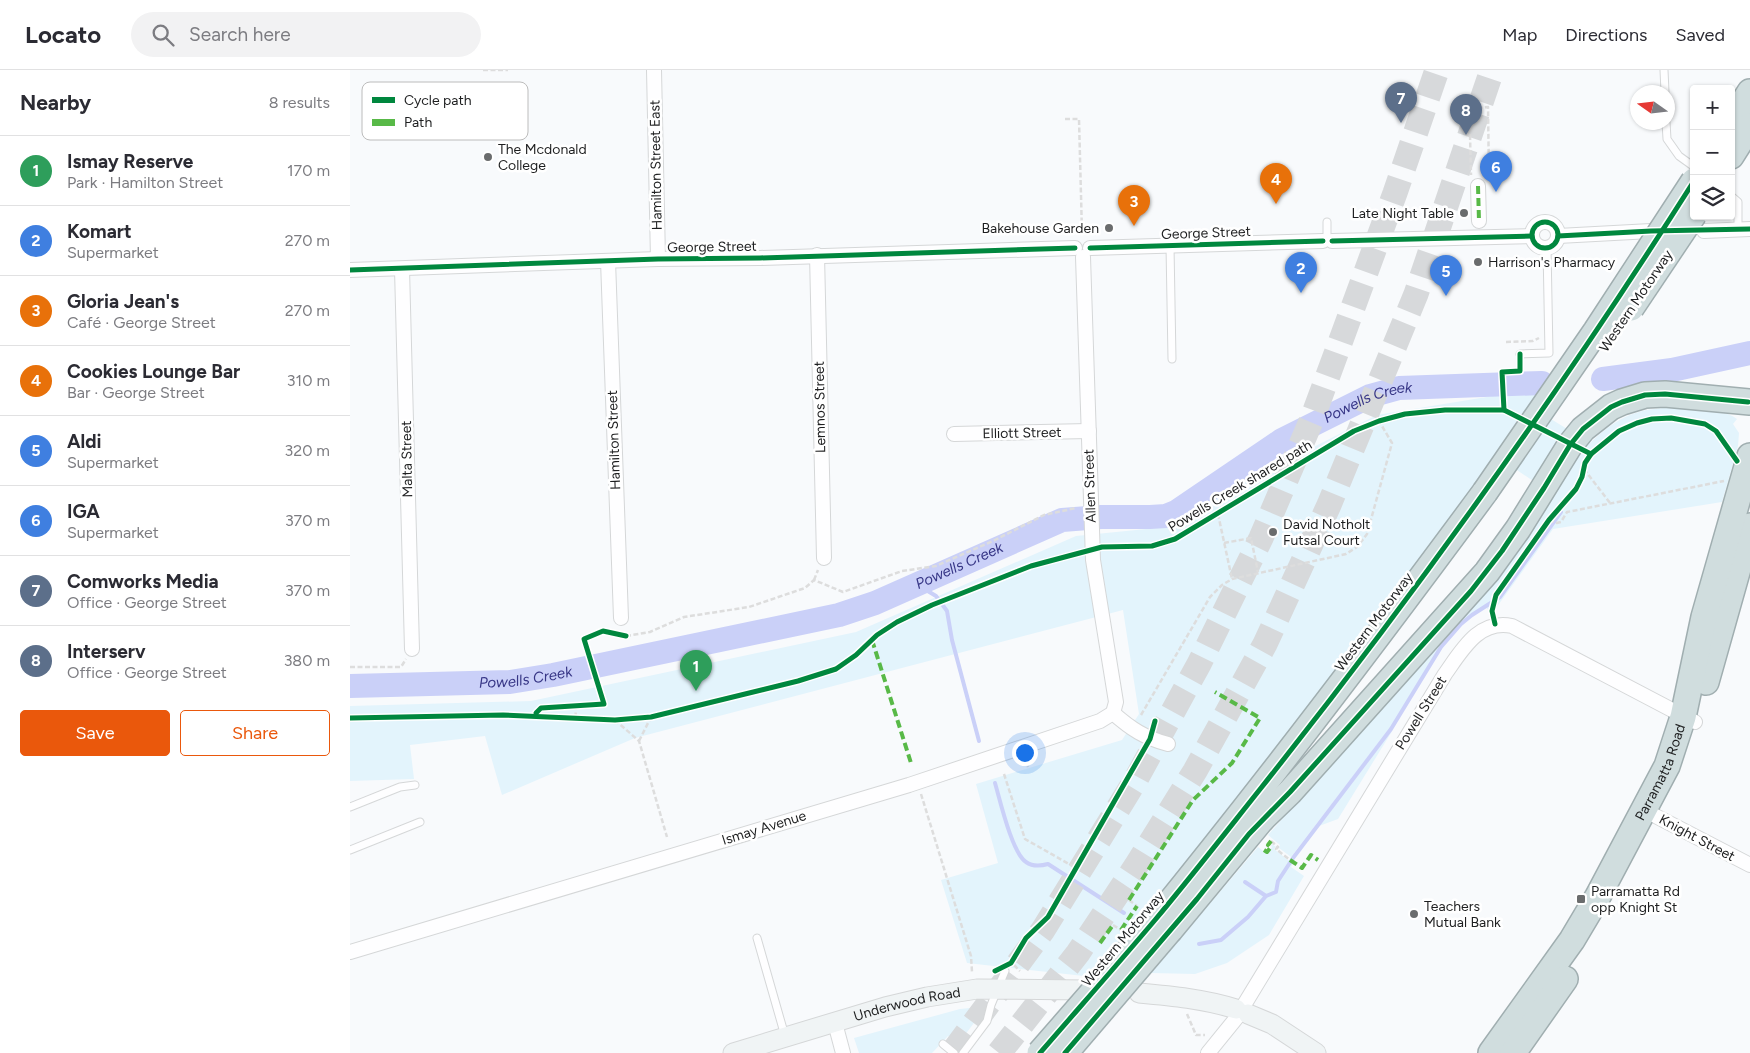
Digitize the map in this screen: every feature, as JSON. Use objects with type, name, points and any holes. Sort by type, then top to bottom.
[{"type":"highway","points":[[1735,116],[1750,92]]},
{"type":"highway","points":[[1735,150],[1750,126]]},
{"type":"highway","name":"Western Motorway","points":[[1066,1053],[1154,919],[1267,830],[1283,786],[1356,690],[1491,496],[1692,175]]},
{"type":"highway","name":"Western Motorway","points":[[1040,1053],[1154,919],[1302,737],[1377,639],[1572,395],[1699,223]]},
{"type":"highway","points":[[1267,830],[1290,792],[1471,591],[1502,552],[1570,445],[1583,429],[1610,407],[1634,398],[1655,394],[1750,402]]},
{"type":"highway","name":"Parramatta Road","points":[[1513,1053],[1572,967],[1651,814],[1667,766],[1689,719],[1743,534],[1750,456]]},
{"type":"highway","name":"Parramatta Road","points":[[1490,1053],[1572,940],[1651,814]]},
{"type":"main road","name":"Underwood Road","points":[[733,1053],[885,1007],[927,997],[977,989],[1001,980],[1087,990]]},
{"type":"main road","points":[[1139,993],[1213,1002],[1242,1011],[1272,1024],[1316,1053]]},
{"type":"street","name":"Hamilton Street East","points":[[654,70],[658,259]]},
{"type":"street","points":[[1479,221],[1484,187]]},
{"type":"street","points":[[1543,222],[1553,225],[1558,236],[1553,245],[1547,248],[1534,243],[1532,236],[1534,228],[1543,222]]},
{"type":"street","points":[[1699,223],[1744,230]]},
{"type":"street","points":[[1558,236],[1651,231]]},
{"type":"street","name":"George Street","points":[[350,270],[658,259],[1082,251],[1328,235],[1532,236]]},
{"type":"street","name":"Allen Street","points":[[1082,251],[1091,529],[1094,563],[1116,702],[1113,713]]},
{"type":"street","name":"Lemnos Street","points":[[817,255],[824,558]]},
{"type":"street","name":"Hamilton Street","points":[[608,261],[621,618]]},
{"type":"street","name":"Malta Street","points":[[402,269],[412,649]]},
{"type":"street","name":"Elliott Street","points":[[954,434],[1089,431]]},
{"type":"street","name":"Powell Street","points":[[1208,1053],[1242,1011],[1445,674],[1466,645],[1478,633],[1495,624],[1512,626],[1689,719]]},
{"type":"street","points":[[1113,713],[1150,740],[1168,744]]},
{"type":"street","name":"Ismay Avenue","points":[[350,952],[918,782],[1100,722],[1113,713]]},
{"type":"street","name":"Knight Street","points":[[1651,814],[1750,865]]},
{"type":"street","points":[[835,1023],[843,1053]]},
{"type":"lane","points":[[1664,70],[1665,85]]},
{"type":"lane","points":[[1666,130],[1666,138],[1690,170]]},
{"type":"lane","points":[[1735,199],[1738,202],[1744,230]]},
{"type":"lane","points":[[1170,246],[1172,359]]},
{"type":"lane","points":[[1520,354],[1549,353],[1547,248]]},
{"type":"lane","points":[[350,807],[400,787],[415,785]]},
{"type":"lane","points":[[350,850],[420,822]]},
{"type":"lane","points":[[757,938],[785,1036]]},
{"type":"lane","points":[[963,1053],[987,1021],[1001,980]]},
{"type":"lane","points":[[943,1044],[954,1053]]},
{"type":"path","points":[[483,70],[508,70]]},
{"type":"path","points":[[1488,107],[1484,187],[1470,174],[1468,135],[1470,109],[1488,107]]},
{"type":"path","points":[[1065,119],[1079,119],[1082,233]]},
{"type":"path","points":[[1506,342],[1533,341],[1539,338]]},
{"type":"path","points":[[1371,424],[1388,418]]},
{"type":"path","points":[[1141,715],[1210,597],[1222,585],[1232,578],[1346,554],[1357,547],[1366,534],[1392,443],[1379,420]]},
{"type":"path","points":[[1582,477],[1585,466]]},
{"type":"path","points":[[1585,466],[1610,504]]},
{"type":"path","points":[[1549,520],[1557,523],[1561,522],[1567,512],[1733,479]]},
{"type":"path","points":[[618,634],[626,636],[650,632],[684,617],[749,607],[805,588],[814,580],[843,592],[902,571],[936,566],[995,540],[1044,515],[1076,508]]},
{"type":"path","points":[[1218,514],[1232,578]]},
{"type":"path","points":[[1544,528],[1554,514]]},
{"type":"path","points":[[1224,543],[1251,538],[1258,572]]},
{"type":"path","points":[[621,618],[626,636]]},
{"type":"path","points":[[350,667],[401,667],[412,649]]},
{"type":"path","points":[[575,705],[576,718]]},
{"type":"path","points":[[566,706],[585,705]]},
{"type":"path","points":[[642,718],[660,714]]},
{"type":"path","points":[[568,717],[586,718]]},
{"type":"path","points":[[639,741],[651,717]]},
{"type":"path","points":[[605,720],[624,719]]},
{"type":"path","points":[[615,720],[639,741],[667,838]]},
{"type":"path","points":[[1004,774],[1025,839],[1076,868]]},
{"type":"path","points":[[918,782],[971,956],[972,972]]},
{"type":"path","points":[[1267,830],[1278,847],[1276,849],[1290,860]]},
{"type":"path","points":[[1073,874],[1081,860]]},
{"type":"path","points":[[1129,900],[1154,919]]},
{"type":"path","points":[[1113,925],[1121,930]]},
{"type":"path","points":[[1012,960],[1020,971]]},
{"type":"path","points":[[1186,1013],[1196,1035],[1204,1036],[1208,1032]]},
{"type":"shaded area","points":[[1548,387],[1533,408],[1590,443],[1615,422],[1640,411],[1683,408],[1715,411],[1733,416],[1737,419],[1733,424],[1739,433],[1738,446],[1722,502],[1553,529],[1496,608],[1487,609],[1486,607],[1472,614],[1440,646],[1390,728],[1291,857],[1279,848],[1280,845],[1268,835],[1478,597],[1551,493],[1499,458],[1263,772],[1093,977],[967,963],[941,880],[998,863],[976,784],[1122,740],[1139,714],[1123,610],[635,738],[502,795],[485,736],[410,745],[414,779],[350,781],[350,706],[531,701],[856,632],[1076,536],[1176,526],[1238,485],[1377,415]]},
{"type":"shaded area","points":[[1394,728],[1338,819],[1319,826]]},
{"type":"shaded area","points":[[1272,844],[1276,847],[1274,849],[1293,864],[1291,867],[1304,876],[1269,935],[1227,963],[1195,974],[1151,973],[1258,847],[1267,854]]},
{"type":"shaded area","points":[[979,1007],[983,1011],[958,1044],[948,1036],[932,1053],[859,1053],[854,1038],[960,1009]]},
{"type":"waterway","name":"Powells Creek","points":[[1603,379],[1672,370],[1750,353]]},
{"type":"waterway","name":"Powells Creek","points":[[350,686],[510,682],[553,675],[839,615],[875,603],[1062,520],[1166,516],[1176,512],[1282,440],[1370,396],[1399,388],[1542,383]]},
{"type":"waterway","points":[[1199,944],[1221,940],[1248,917],[1266,896],[1276,892],[1278,881],[1293,858],[1391,729],[1441,647],[1461,624],[1500,597],[1561,512]]},
{"type":"waterway","points":[[911,586],[926,590],[936,596],[947,611],[952,640],[979,741]]},
{"type":"waterway","points":[[995,783],[1011,838],[1021,857],[1031,865],[1048,864],[1124,913]]},
{"type":"waterway","points":[[1245,882],[1266,896]]},
{"type":"tunnel","points":[[952,1053],[1043,930],[1135,781],[1199,664],[1261,538],[1312,419],[1395,193],[1437,70]]},
{"type":"tunnel","points":[[999,1053],[1078,953],[1136,866],[1195,771],[1265,644],[1329,505],[1416,294],[1492,70]]},
{"type":"marked path","points":[[1478,186],[1479,221]]},
{"type":"marked path","points":[[872,640],[911,763]]},
{"type":"marked path","points":[[1129,900],[1193,800],[1232,763],[1260,718],[1215,692]]},
{"type":"marked path","points":[[1264,850],[1267,852],[1271,847],[1268,845],[1271,841]]},
{"type":"marked path","points":[[1290,860],[1302,868],[1311,855],[1318,860]]},
{"type":"marked path","points":[[1121,930],[1137,906]]},
{"type":"marked path","points":[[1100,943],[1113,925]]},
{"type":"cycle path","points":[[1040,1053],[1182,887],[1319,715],[1431,566],[1592,337],[1690,187]]},
{"type":"cycle path","points":[[1545,222],[1554,226],[1558,235],[1554,244],[1545,248],[1536,244],[1532,235],[1536,226],[1545,222]]},
{"type":"cycle path","points":[[1558,236],[1651,231],[1750,229]]},
{"type":"cycle path","points":[[1332,241],[1532,236]]},
{"type":"cycle path","points":[[1090,248],[1323,241]]},
{"type":"cycle path","points":[[350,270],[658,259],[760,258],[1075,248]]},
{"type":"cycle path","points":[[1504,410],[1502,372],[1520,371],[1520,354]]},
{"type":"cycle path","points":[[1065,1053],[1197,899],[1249,834],[1290,792],[1471,591],[1502,551],[1570,445],[1583,429],[1611,407],[1645,395],[1665,394],[1748,402]]},
{"type":"cycle path","name":"Powells Creek shared path","points":[[350,718],[503,715],[615,720],[651,717],[798,681],[836,669],[856,655],[877,635],[897,622],[932,605],[1031,566],[1102,547],[1152,546],[1175,539],[1354,431],[1379,421],[1405,414],[1445,410],[1504,410],[1591,454]]},
{"type":"cycle path","points":[[1495,624],[1492,611],[1496,595],[1549,520],[1576,489],[1582,477],[1585,463],[1591,454],[1619,431],[1652,419],[1671,418],[1705,424],[1716,431],[1737,461]]},
{"type":"cycle path","points":[[536,713],[541,708],[604,704],[584,639],[603,631],[626,636]]},
{"type":"cycle path","points":[[995,971],[1011,963],[1026,938],[1048,917],[1150,739],[1155,721]]},
{"type":"place","name":"Comworks Media","points":[[1401,123]]},
{"type":"place","name":"Interserv","points":[[1466,135]]},
{"type":"place","name":"The Mcdonald College","points":[[488,157]]},
{"type":"place","name":"IGA","points":[[1496,192]]},
{"type":"place","name":"Cookies Lounge Bar","points":[[1276,204]]},
{"type":"place","name":"Late Night Table","points":[[1464,213]]},
{"type":"place","name":"Gloria Jean's","points":[[1134,226]]},
{"type":"place","name":"Bakehouse Garden","points":[[1109,228]]},
{"type":"place","name":"Harrison's Pharmacy","points":[[1478,262]]},
{"type":"place","name":"Komart","points":[[1301,293]]},
{"type":"place","name":"Aldi","points":[[1446,296]]},
{"type":"place","name":"David Notholt Futsal Court","points":[[1273,532]]},
{"type":"place","name":"Ismay Reserve","points":[[696,691]]},
{"type":"place","name":"Parramatta Rd opp Knight St","points":[[1581,899]]},
{"type":"place","name":"Teachers Mutual Bank","points":[[1414,914]]}]
